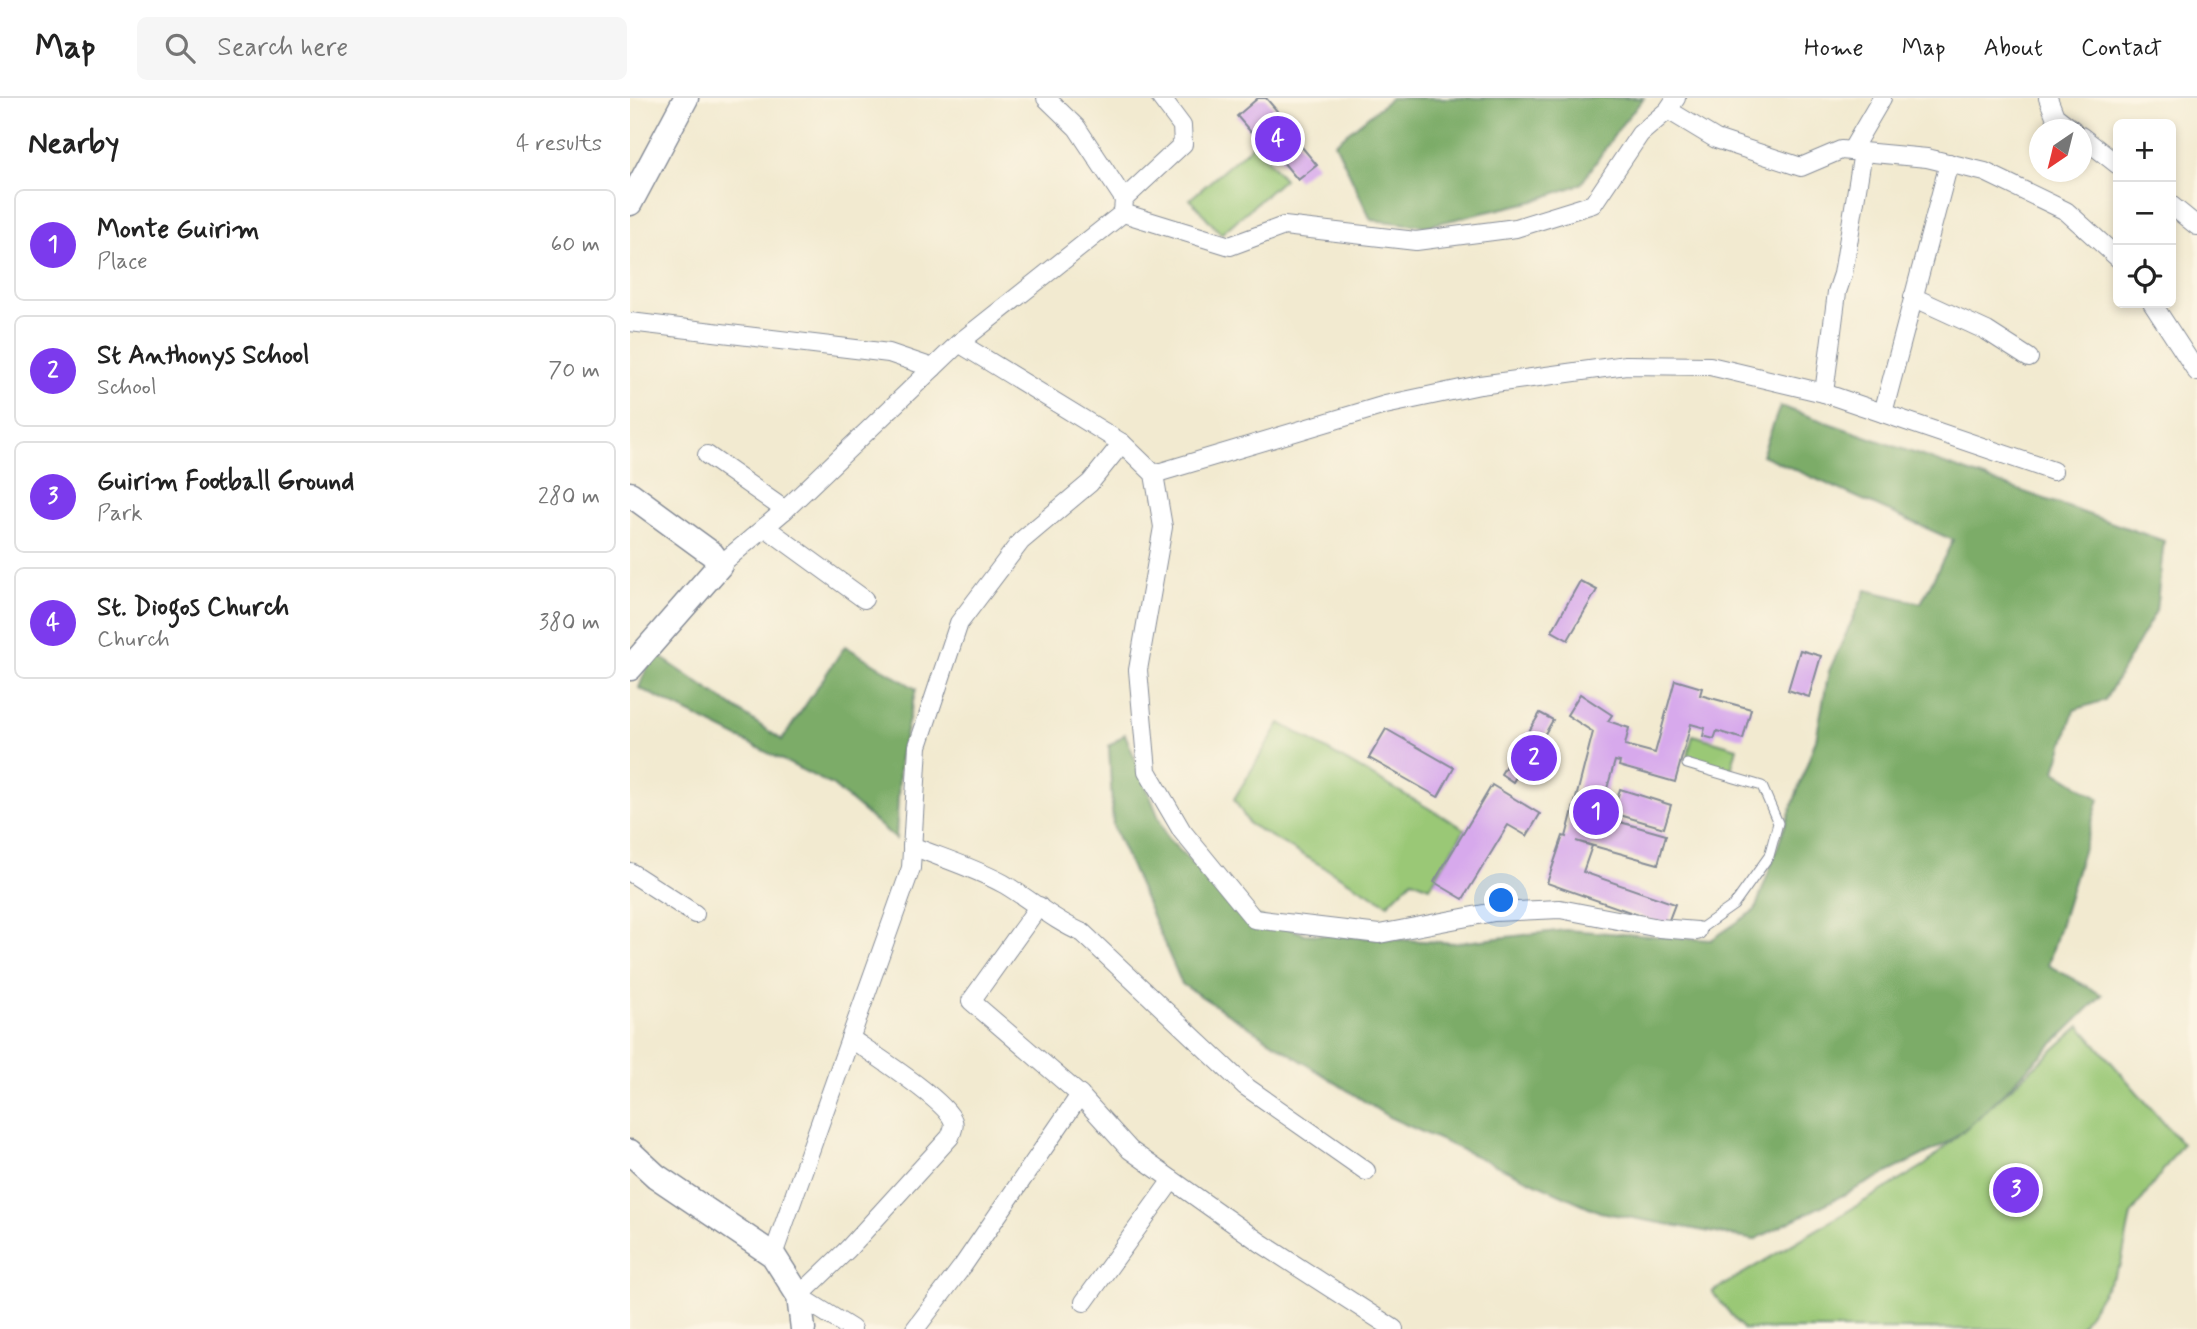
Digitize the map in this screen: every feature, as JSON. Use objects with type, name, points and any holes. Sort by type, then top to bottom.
[{"type":"street","points":[[630,203],[686,98]]},
{"type":"street","points":[[1046,98],[1077,128],[1123,206],[1230,246],[1284,226],[1416,241],[1516,228],[1593,204],[1640,134],[1672,104],[1716,139],[1801,167],[1841,150],[1927,158],[1985,172],[2066,211],[2113,253]]},
{"type":"street","points":[[630,668],[720,565],[785,510],[959,342],[1123,206],[1183,144],[1182,126],[1161,98]]},
{"type":"street","points":[[1824,393],[1837,292],[1843,274],[1857,151],[1882,98]]},
{"type":"street","points":[[2048,98],[2059,119]]},
{"type":"street","points":[[2092,145],[2113,161]]},
{"type":"street","points":[[1883,413],[1949,163]]},
{"type":"street","points":[[2176,209],[2197,226]]},
{"type":"street","points":[[1913,297],[1987,331],[2029,358]]},
{"type":"street","points":[[2155,308],[2197,372]]},
{"type":"street","points":[[630,322],[889,353],[933,368]]},
{"type":"street","points":[[959,342],[1122,443],[1154,474],[1163,527],[1138,670],[1147,771],[1182,831],[1254,919],[1379,934],[1494,912],[1560,909],[1660,928],[1696,931]]},
{"type":"street","points":[[1154,474],[1385,405],[1479,385],[1626,365],[1710,366],[1824,393],[2053,471]]},
{"type":"street","points":[[773,1255],[911,868],[918,747],[959,623],[1021,541],[1090,482],[1122,443]]},
{"type":"street","points":[[707,455],[785,510]]},
{"type":"street","points":[[630,494],[712,554],[720,565]]},
{"type":"street","points":[[765,527],[864,599]]},
{"type":"street","points":[[912,846],[1000,883],[1039,906],[1058,923],[1083,933],[1245,1086],[1366,1171]]},
{"type":"street","points":[[630,872],[695,914]]},
{"type":"street","points":[[1039,906],[971,1001],[1080,1095],[1130,1150],[1261,1243],[1394,1329]]},
{"type":"street","points":[[799,1296],[848,1250],[950,1137],[954,1125],[953,1119],[931,1096],[850,1038]]},
{"type":"street","points":[[915,1329],[962,1267],[1080,1095]]},
{"type":"street","points":[[630,1152],[656,1176],[773,1255],[799,1296],[803,1329]]},
{"type":"street","points":[[1084,1302],[1172,1180]]},
{"type":"street","points":[[799,1296],[852,1329]]},
{"type":"lane","points":[[1687,764],[1762,786],[1778,823],[1769,856],[1734,905],[1696,931]]},
{"type":"green space","points":[[1391,98],[1644,98],[1622,124],[1581,184],[1534,201],[1426,226],[1371,220],[1335,143]]},
{"type":"green space","points":[[1254,144],[1284,179],[1221,234],[1190,199]]},
{"type":"green space","points":[[1780,406],[2164,541],[2156,611],[2105,700],[2074,710],[2055,771],[2099,799],[2048,965],[2102,995],[1977,1119],[1949,1142],[1754,1240],[1600,1212],[1389,1117],[1182,984],[1113,826],[1109,746],[1125,734],[1167,838],[1238,909],[1304,934],[1456,943],[1565,930],[1711,940],[1755,910],[1816,739],[1829,671],[1866,590],[1921,603],[1953,540],[1762,455]]},
{"type":"green space","points":[[845,646],[916,689],[900,757],[896,839],[832,785],[639,688],[653,652],[782,740]]},
{"type":"green space","points":[[1280,723],[1465,829],[1430,887],[1412,880],[1388,904],[1249,824],[1234,799]]},
{"type":"green space","points":[[1693,735],[1737,748],[1730,774],[1686,761]]},
{"type":"green space","points":[[2080,1026],[2182,1144],[2131,1215],[2121,1264],[2079,1329],[1743,1329],[1712,1292],[1925,1165]]},
{"type":"building","points":[[1258,98],[1266,98],[1300,138],[1296,140],[1317,165],[1298,180],[1278,156],[1274,159],[1237,116]]},
{"type":"building","points":[[1580,581],[1597,590],[1568,640],[1552,631]]},
{"type":"building","points":[[1800,650],[1821,656],[1809,697],[1788,690]]},
{"type":"building","points":[[1675,680],[1702,688],[1700,695],[1751,709],[1743,739],[1717,731],[1714,739],[1703,736],[1705,728],[1691,724],[1675,782],[1619,766],[1620,762],[1615,761],[1599,816],[1666,835],[1658,864],[1576,841],[1592,846],[1583,872],[1675,904],[1667,925],[1547,883],[1563,836],[1566,837],[1593,732],[1567,715],[1580,694],[1612,715],[1608,721],[1629,728],[1625,745],[1655,753]]},
{"type":"building","points":[[1540,713],[1553,720],[1536,749],[1523,741]]},
{"type":"building","points":[[1386,729],[1454,768],[1438,797],[1369,758]]},
{"type":"building","points":[[1519,744],[1531,752],[1513,782],[1501,774]]},
{"type":"building","points":[[1492,785],[1540,814],[1527,836],[1508,825],[1463,899],[1434,882]]},
{"type":"building","points":[[1620,789],[1671,805],[1664,828],[1613,813]]},
{"type":"place","name":"St. Diogos Church","points":[[1278,139]]},
{"type":"place","name":"St Anthonys School","points":[[1534,758]]},
{"type":"place","name":"Monte Guirim","points":[[1596,812]]},
{"type":"place","name":"Guirim Football Ground","points":[[2016,1190]]}]
